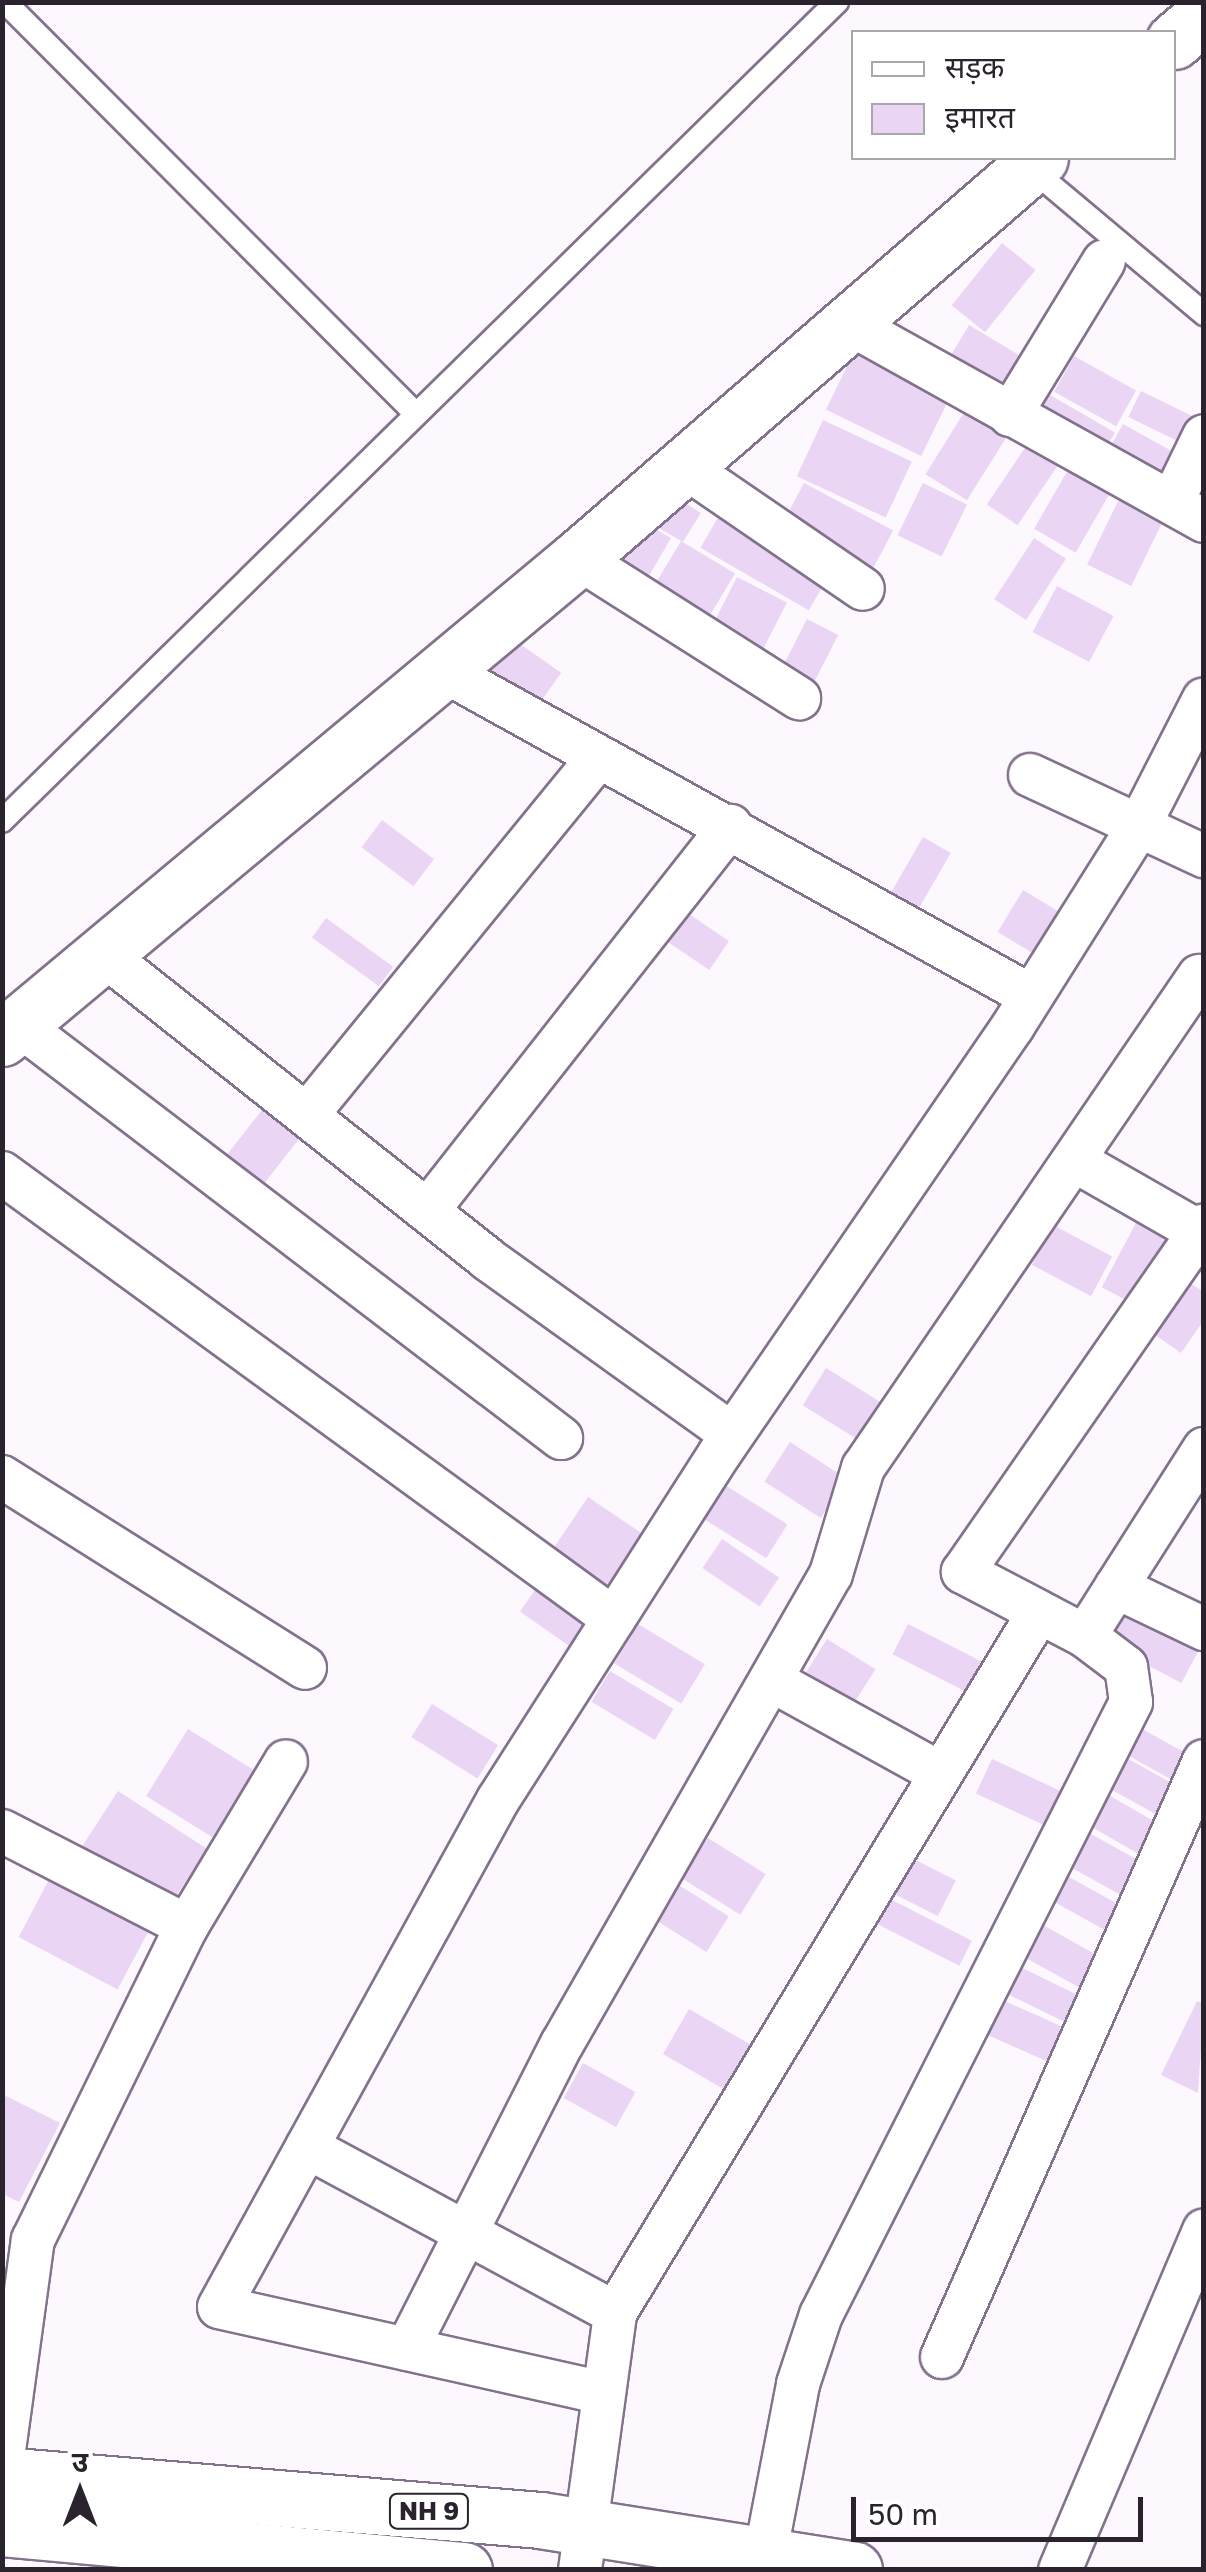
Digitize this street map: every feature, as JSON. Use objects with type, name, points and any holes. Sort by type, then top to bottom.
[{"type":"main road","points":[[1176,39],[1204,15]]},
{"type":"main road","points":[[10,1031],[578,558],[1034,162]]},
{"type":"main road","name":"NH 9","points":[[2,2474],[582,2548],[766,2556],[854,2570]]},
{"type":"main road","name":"NH 9","points":[[2,2528],[464,2570]]},
{"type":"street","points":[[1010,415],[1104,261]]},
{"type":"street","points":[[850,324],[1188,511],[1204,436]]},
{"type":"street","points":[[682,466],[863,589]]},
{"type":"street","points":[[578,558],[799,698]]},
{"type":"street","points":[[444,671],[1031,996]]},
{"type":"street","points":[[599,2392],[219,2307],[498,1800],[732,1434],[1031,996],[1140,824],[1204,699]]},
{"type":"street","points":[[310,1112],[597,759]]},
{"type":"street","points":[[1030,776],[1204,856]]},
{"type":"street","points":[[428,1210],[730,826]]},
{"type":"street","points":[[103,954],[310,1112],[428,1210],[732,1434]]},
{"type":"street","points":[[407,2349],[463,2231],[831,1574],[863,1468],[1077,1162],[1199,976]]},
{"type":"street","points":[[10,1031],[561,1438]]},
{"type":"street","points":[[766,2556],[798,2384],[821,2315],[1131,1702],[1133,1675],[1085,1636],[963,1572],[1201,1229],[1077,1162]]},
{"type":"street","points":[[2,1173],[614,1619]]},
{"type":"street","points":[[1085,1636],[1204,1449]]},
{"type":"street","points":[[2,1477],[304,1668]]},
{"type":"street","points":[[1116,1586],[1204,1630]]},
{"type":"street","points":[[582,2548],[599,2392],[615,2313],[1039,1612]]},
{"type":"street","points":[[770,1680],[941,1774]]},
{"type":"street","points":[[942,2358],[1204,1761]]},
{"type":"street","points":[[2,2465],[33,2240],[187,1926],[286,1762]]},
{"type":"street","points":[[2,1832],[187,1926]]},
{"type":"street","points":[[307,2148],[615,2313]]},
{"type":"street","points":[[1060,2570],[1204,2230]]},
{"type":"lane","points":[[5,2],[416,414]]},
{"type":"lane","points":[[2,821],[416,414],[566,276],[838,2]]},
{"type":"lane","points":[[1034,162],[1204,314]]},
{"type":"building","points":[[1002,243],[1035,270],[985,332],[952,305]]},
{"type":"building","points":[[969,325],[1031,362],[1003,408],[942,370]]},
{"type":"building","points":[[854,352],[949,398],[921,456],[826,410]]},
{"type":"building","points":[[1074,356],[1136,390],[1116,426],[1054,392]]},
{"type":"building","points":[[1141,391],[1204,422],[1191,448],[1128,417]]},
{"type":"building","points":[[1050,395],[1115,432],[1099,460],[1034,423]]},
{"type":"building","points":[[970,403],[1012,429],[967,500],[925,474]]},
{"type":"building","points":[[823,420],[912,461],[886,518],[797,476]]},
{"type":"building","points":[[1123,424],[1185,458],[1169,488],[1107,454]]},
{"type":"building","points":[[1031,439],[1062,460],[1017,525],[987,504]]},
{"type":"building","points":[[1076,456],[1118,480],[1076,553],[1034,529]]},
{"type":"building","points":[[804,483],[893,530],[868,577],[779,530]]},
{"type":"building","points":[[923,483],[967,504],[942,557],[898,535]]},
{"type":"building","points":[[663,489],[701,513],[683,542],[638,516]]},
{"type":"building","points":[[1124,489],[1168,510],[1131,586],[1087,564]]},
{"type":"building","points":[[720,514],[828,576],[809,610],[700,548]]},
{"type":"building","points":[[634,517],[671,538],[639,593],[592,560]]},
{"type":"building","points":[[1034,538],[1066,559],[1026,620],[994,599]]},
{"type":"building","points":[[681,541],[735,573],[702,629],[648,597]]},
{"type":"building","points":[[737,577],[787,602],[761,653],[711,628]]},
{"type":"building","points":[[1057,586],[1114,616],[1089,662],[1033,632]]},
{"type":"building","points":[[807,619],[838,635],[811,687],[780,672]]},
{"type":"building","points":[[503,632],[561,673],[531,715],[473,675]]},
{"type":"building","points":[[382,820],[434,859],[413,886],[362,847]]},
{"type":"building","points":[[923,837],[951,853],[912,920],[884,904]]},
{"type":"building","points":[[1023,890],[1074,921],[1049,963],[998,932]]},
{"type":"building","points":[[680,908],[729,941],[709,970],[660,937]]},
{"type":"building","points":[[326,918],[393,967],[379,986],[312,937]]},
{"type":"building","points":[[276,1092],[313,1121],[258,1192],[221,1163]]},
{"type":"building","points":[[1137,1221],[1171,1239],[1135,1305],[1102,1287]]},
{"type":"building","points":[[1053,1225],[1112,1256],[1091,1296],[1032,1265]]},
{"type":"building","points":[[1179,1276],[1204,1292],[1204,1320],[1181,1353],[1144,1327]]},
{"type":"building","points":[[826,1368],[883,1404],[860,1441],[803,1405]]},
{"type":"building","points":[[790,1442],[846,1478],[821,1518],[764,1481]]},
{"type":"building","points":[[712,1477],[787,1524],[766,1558],[691,1511]]},
{"type":"building","points":[[588,1497],[655,1542],[610,1609],[543,1564]]},
{"type":"building","points":[[722,1539],[779,1578],[760,1607],[702,1568]]},
{"type":"building","points":[[544,1577],[605,1620],[581,1654],[520,1611]]},
{"type":"building","points":[[1120,1596],[1204,1641],[1181,1683],[1097,1638]]},
{"type":"building","points":[[638,1624],[705,1664],[681,1704],[614,1663]]},
{"type":"building","points":[[908,1624],[986,1664],[971,1694],[893,1654]]},
{"type":"building","points":[[827,1639],[875,1669],[855,1702],[806,1672]]},
{"type":"building","points":[[610,1671],[673,1709],[655,1740],[591,1702]]},
{"type":"building","points":[[432,1704],[498,1745],[477,1778],[411,1737]]},
{"type":"building","points":[[1126,1720],[1199,1761],[1185,1787],[1111,1746]]},
{"type":"building","points":[[188,1729],[254,1770],[212,1837],[146,1796]]},
{"type":"building","points":[[1112,1750],[1185,1791],[1168,1821],[1095,1781]]},
{"type":"building","points":[[992,1759],[1066,1794],[1050,1828],[976,1793]]},
{"type":"building","points":[[1093,1786],[1169,1830],[1151,1861],[1075,1817]]},
{"type":"building","points":[[118,1791],[207,1849],[164,1915],[75,1857]]},
{"type":"building","points":[[1073,1824],[1152,1868],[1133,1902],[1054,1858]]},
{"type":"building","points":[[708,1838],[766,1874],[740,1915],[683,1879]]},
{"type":"building","points":[[906,1855],[956,1880],[938,1916],[888,1891]]},
{"type":"building","points":[[1051,1867],[1132,1912],[1118,1937],[1037,1892]]},
{"type":"building","points":[[51,1876],[150,1929],[117,1990],[19,1937]]},
{"type":"building","points":[[677,1884],[729,1916],[706,1952],[655,1920]]},
{"type":"building","points":[[890,1899],[972,1941],[959,1966],[877,1924]]},
{"type":"building","points":[[1032,1919],[1110,1962],[1092,1995],[1014,1951]]},
{"type":"building","points":[[1006,1960],[1093,2003],[1080,2029],[993,1987]]},
{"type":"building","points":[[989,1994],[1075,2032],[1059,2067],[974,2029]]},
{"type":"building","points":[[1197,2001],[1204,2004],[1198,2093],[1161,2075]]},
{"type":"building","points":[[689,2009],[754,2046],[728,2092],[663,2054]]},
{"type":"building","points":[[583,2063],[635,2092],[616,2127],[564,2098]]},
{"type":"building","points":[[2,2094],[60,2123],[19,2202],[2,2194]]}]
